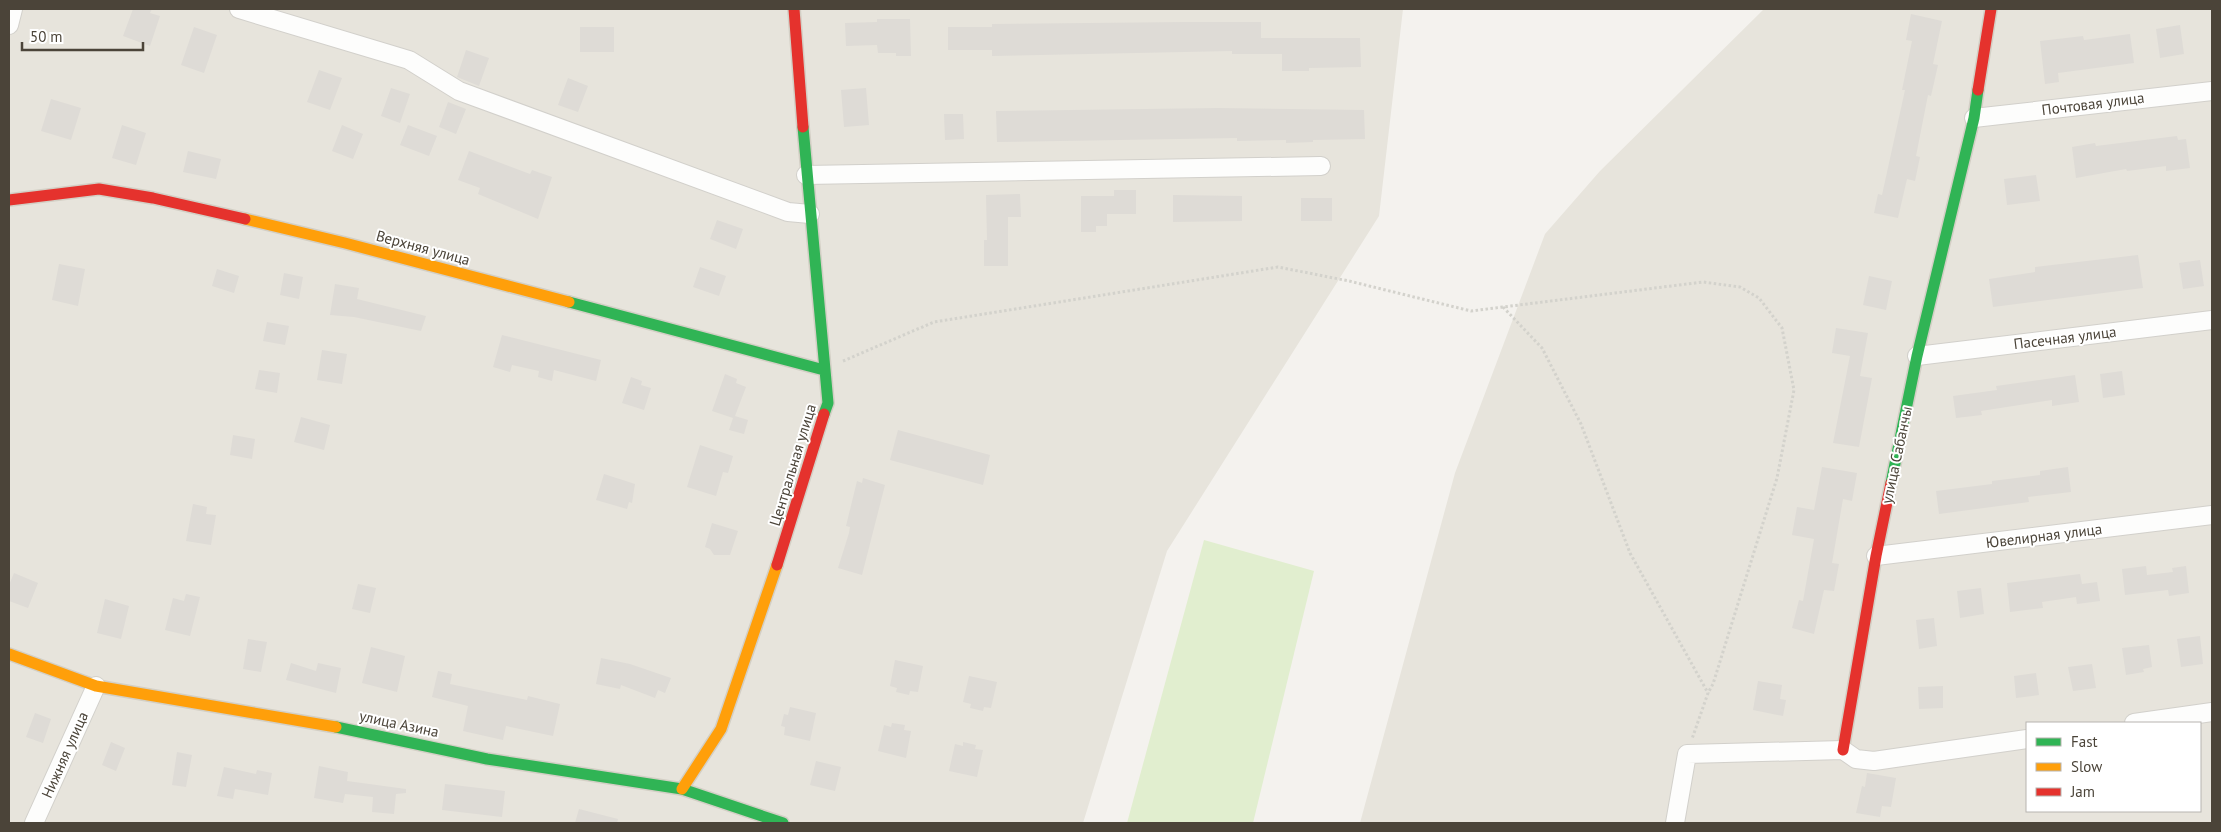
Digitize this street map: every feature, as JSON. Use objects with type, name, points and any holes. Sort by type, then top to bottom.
[{"type":"street","points":[[9,25],[12,9]]},
{"type":"street","points":[[239,9],[409,60],[459,91],[788,212],[810,214]]},
{"type":"street","name":"Центральная улица","points":[[682,790],[722,729],[784,546],[828,403],[806,175],[794,9]]},
{"type":"street","name":"улица Сабанчы","points":[[1843,750],[1876,556],[1917,356],[1974,118],[1991,9]]},
{"type":"street","name":"Почтовая улица","points":[[1974,118],[2212,90]]},
{"type":"street","points":[[806,175],[1321,166]]},
{"type":"street","name":"Верхняя улица","points":[[9,200],[99,189],[153,198],[345,243],[824,370]]},
{"type":"street","name":"Пасечная улица","points":[[1917,356],[2212,320]]},
{"type":"street","name":"Ювелирная улица","points":[[1876,556],[2212,515]]},
{"type":"street","name":"улица Азина","points":[[9,654],[96,686],[366,732],[487,759],[682,790],[783,823]]},
{"type":"street","name":"Нижняя улица","points":[[34,823],[96,686]]},
{"type":"street","points":[[2141,722],[2212,712]]},
{"type":"street","points":[[1675,823],[1687,754],[1843,750],[1856,759],[1874,761],[2026,739]]},
{"type":"path","points":[[824,370],[934,322],[1278,267],[1348,281],[1472,311],[1703,282],[1740,288],[1759,298],[1782,328],[1794,390],[1777,478],[1713,684],[1708,692],[1687,754]]},
{"type":"path","points":[[1503,307],[1542,348],[1581,424],[1630,553],[1708,692]]},
{"type":"shaded area","points":[[9,9],[1403,9],[1379,216],[1167,551],[1083,823],[9,823]]},
{"type":"shaded area","points":[[1764,9],[2212,9],[2212,823],[1360,823],[1455,473],[1545,234],[1600,171]]},
{"type":"green space","points":[[1204,540],[1314,571],[1253,823],[1127,823]]},
{"type":"building","points":[[133,9],[152,9],[150,13],[160,16],[150,46],[123,36]]},
{"type":"building","points":[[1911,14],[1942,21],[1933,64],[1938,65],[1931,96],[1928,95],[1916,156],[1920,157],[1915,181],[1907,179],[1898,218],[1874,213],[1878,194],[1882,195],[1905,90],[1902,90],[1912,41],[1906,40]]},
{"type":"building","points":[[877,19],[910,19],[911,56],[896,56],[896,53],[878,53],[877,45],[846,46],[845,23],[877,22]]},
{"type":"building","points":[[1261,22],[1261,38],[1360,38],[1361,67],[1309,68],[1309,71],[1282,71],[1282,54],[1232,54],[1232,51],[992,56],[992,50],[948,50],[948,27],[992,27],[992,24]]},
{"type":"building","points":[[2180,25],[2184,54],[2160,58],[2156,29]]},
{"type":"building","points":[[194,27],[217,35],[204,73],[181,65]]},
{"type":"building","points":[[580,27],[614,27],[614,52],[580,52]]},
{"type":"building","points":[[2130,34],[2134,63],[2058,73],[2059,82],[2045,84],[2040,41],[2083,36],[2084,40]]},
{"type":"building","points":[[466,50],[489,58],[479,86],[457,77]]},
{"type":"building","points":[[319,70],[342,78],[330,110],[307,102]]},
{"type":"building","points":[[568,78],[588,86],[578,112],[558,105]]},
{"type":"building","points":[[391,88],[410,94],[400,123],[381,116]]},
{"type":"building","points":[[866,88],[869,125],[844,127],[841,90]]},
{"type":"building","points":[[51,99],[81,108],[71,140],[41,131]]},
{"type":"building","points":[[448,102],[466,109],[456,134],[439,127]]},
{"type":"building","points":[[1218,108],[1364,110],[1365,139],[1313,140],[1313,142],[1286,143],[1286,140],[1237,141],[1237,138],[997,142],[996,111]]},
{"type":"building","points":[[944,114],[963,114],[964,139],[945,140]]},
{"type":"building","points":[[122,125],[146,133],[136,165],[112,158]]},
{"type":"building","points":[[342,125],[363,134],[353,159],[332,151]]},
{"type":"building","points":[[408,125],[437,136],[429,156],[400,145]]},
{"type":"building","points":[[2177,136],[2178,140],[2186,139],[2190,168],[2166,171],[2166,166],[2127,171],[2126,169],[2076,178],[2072,147],[2095,143],[2096,146]]},
{"type":"building","points":[[188,151],[221,159],[216,179],[183,172]]},
{"type":"building","points":[[469,151],[530,174],[532,170],[552,177],[538,219],[478,194],[480,188],[458,180]]},
{"type":"building","points":[[2036,175],[2040,201],[2007,205],[2004,179]]},
{"type":"building","points":[[1114,190],[1136,190],[1136,214],[1107,214],[1107,226],[1096,226],[1096,232],[1081,232],[1081,196],[1114,196]]},
{"type":"building","points":[[1020,194],[1021,217],[1008,217],[1008,266],[984,266],[984,240],[987,240],[986,195]]},
{"type":"building","points":[[1173,195],[1242,196],[1242,221],[1173,222]]},
{"type":"building","points":[[1301,198],[1332,198],[1332,221],[1301,221]]},
{"type":"building","points":[[717,220],[743,229],[736,249],[710,239]]},
{"type":"building","points":[[2138,255],[2143,288],[1993,307],[1989,279],[2035,272],[2035,267]]},
{"type":"building","points":[[2200,260],[2204,286],[2183,289],[2179,263]]},
{"type":"building","points":[[59,264],[85,269],[78,306],[52,300]]},
{"type":"building","points":[[700,267],[726,276],[719,296],[693,287]]},
{"type":"building","points":[[217,269],[239,276],[234,293],[212,286]]},
{"type":"building","points":[[284,273],[303,277],[299,299],[280,295]]},
{"type":"building","points":[[1869,276],[1892,281],[1886,310],[1863,305]]},
{"type":"building","points":[[335,284],[359,288],[357,299],[426,316],[421,331],[354,317],[330,315]]},
{"type":"building","points":[[267,322],[289,326],[285,345],[263,341]]},
{"type":"building","points":[[1836,328],[1868,333],[1860,376],[1872,378],[1859,447],[1833,443],[1850,356],[1832,353]]},
{"type":"building","points":[[502,335],[601,360],[596,381],[554,370],[552,381],[538,377],[539,371],[512,365],[510,372],[493,367]]},
{"type":"building","points":[[322,350],[347,354],[342,384],[317,380]]},
{"type":"building","points":[[259,370],[280,373],[277,393],[255,389]]},
{"type":"building","points":[[2122,371],[2125,395],[2103,398],[2100,374]]},
{"type":"building","points":[[725,374],[737,379],[736,383],[746,387],[735,416],[748,420],[744,434],[729,430],[733,418],[712,411]]},
{"type":"building","points":[[2075,375],[2079,402],[2052,406],[2052,400],[1981,411],[1982,415],[1956,418],[1953,396],[1997,390],[1996,386]]},
{"type":"building","points":[[631,377],[642,381],[641,385],[651,388],[644,410],[622,403]]},
{"type":"building","points":[[301,417],[330,425],[324,450],[294,442]]},
{"type":"building","points":[[898,430],[990,455],[983,485],[890,460]]},
{"type":"building","points":[[233,435],[255,439],[252,459],[230,455]]},
{"type":"building","points":[[700,445],[733,456],[728,473],[723,472],[716,496],[687,487]]},
{"type":"building","points":[[1822,467],[1857,473],[1852,501],[1843,499],[1832,563],[1839,564],[1834,591],[1824,590],[1814,634],[1792,628],[1799,600],[1803,601],[1814,539],[1792,535],[1797,507],[1814,510]]},
{"type":"building","points":[[2068,467],[2071,492],[2028,497],[2029,502],[1939,514],[1936,491],[1992,484],[1992,481],[2040,475],[2040,471]]},
{"type":"building","points":[[604,474],[635,484],[632,503],[629,502],[627,509],[596,500]]},
{"type":"building","points":[[863,478],[885,485],[862,575],[838,568],[849,533],[850,527],[846,526],[857,481],[862,483]]},
{"type":"building","points":[[193,504],[207,507],[206,514],[216,515],[211,545],[186,541]]},
{"type":"building","points":[[712,523],[738,531],[730,555],[714,555],[710,549],[705,547]]},
{"type":"building","points":[[2146,566],[2147,575],[2173,572],[2172,568],[2186,566],[2189,593],[2169,596],[2168,590],[2125,595],[2122,569]]},
{"type":"building","points":[[14,573],[38,583],[28,608],[9,601],[9,585]]},
{"type":"building","points":[[2080,574],[2082,584],[2097,582],[2100,601],[2077,604],[2076,597],[2042,602],[2043,608],[2010,612],[2007,583]]},
{"type":"building","points":[[358,584],[376,588],[370,613],[352,609]]},
{"type":"building","points":[[1981,588],[1984,614],[1960,618],[1957,591]]},
{"type":"building","points":[[186,594],[200,597],[190,636],[165,630],[173,598],[184,601]]},
{"type":"building","points":[[105,599],[129,606],[121,639],[97,633]]},
{"type":"building","points":[[1934,618],[1937,646],[1919,649],[1916,620]]},
{"type":"building","points":[[2200,636],[2203,664],[2181,667],[2177,639]]},
{"type":"building","points":[[248,639],[267,642],[261,672],[243,669]]},
{"type":"building","points":[[2149,645],[2152,667],[2143,669],[2144,672],[2126,675],[2122,648]]},
{"type":"building","points":[[371,647],[405,656],[397,692],[362,683]]},
{"type":"building","points":[[601,658],[630,664],[671,678],[665,693],[658,690],[655,698],[621,685],[620,689],[596,684]]},
{"type":"building","points":[[895,660],[923,666],[918,692],[910,691],[909,695],[896,692],[897,688],[890,686]]},
{"type":"building","points":[[291,663],[316,671],[318,663],[341,668],[336,693],[286,680]]},
{"type":"building","points":[[2092,664],[2096,688],[2073,691],[2068,667]]},
{"type":"building","points":[[438,671],[452,674],[450,684],[527,700],[528,696],[560,704],[553,736],[506,726],[503,740],[463,731],[468,706],[432,697]]},
{"type":"building","points":[[2036,673],[2039,695],[2016,698],[2014,676]]},
{"type":"building","points":[[969,676],[997,682],[991,708],[984,707],[983,711],[970,708],[971,704],[963,702]]},
{"type":"building","points":[[1758,681],[1782,685],[1780,699],[1786,700],[1783,716],[1753,710]]},
{"type":"building","points":[[1943,686],[1943,708],[1919,709],[1918,687]]},
{"type":"building","points":[[790,707],[816,713],[810,741],[784,735],[785,727],[781,726],[784,714],[788,715]]},
{"type":"building","points":[[35,713],[51,719],[43,743],[26,737]]},
{"type":"building","points":[[892,723],[905,725],[904,730],[911,731],[906,758],[878,751],[884,725],[891,727]]},
{"type":"building","points":[[111,742],[125,748],[116,771],[102,765]]},
{"type":"building","points":[[963,742],[976,745],[975,749],[983,750],[977,777],[949,771],[955,744],[963,746]]},
{"type":"building","points":[[177,752],[192,755],[186,787],[172,785]]},
{"type":"building","points":[[816,761],[841,767],[835,791],[810,785]]},
{"type":"building","points":[[319,766],[348,772],[347,781],[406,789],[406,793],[396,794],[394,814],[372,812],[373,797],[345,794],[343,803],[314,798]]},
{"type":"building","points":[[224,767],[256,774],[257,770],[272,773],[268,795],[235,789],[233,799],[217,796]]},
{"type":"building","points":[[1867,773],[1896,778],[1891,807],[1882,806],[1880,817],[1856,813],[1862,786],[1865,787]]},
{"type":"building","points":[[445,784],[505,791],[502,817],[442,810]]},
{"type":"building","points":[[579,809],[618,819],[617,823],[575,823]]},
{"type":"traffic: fast","points":[[1891,483],[1917,356],[1974,118],[1978,90]]},
{"type":"traffic: fast","points":[[803,127],[828,403],[824,414]]},
{"type":"traffic: fast","points":[[569,302],[824,370]]},
{"type":"traffic: fast","points":[[336,727],[487,759],[682,789],[783,823]]},
{"type":"traffic: slow","points":[[245,219],[345,243],[569,302]]},
{"type":"traffic: slow","points":[[682,789],[721,729],[777,565]]},
{"type":"traffic: slow","points":[[9,654],[96,686],[336,727]]},
{"type":"traffic: jam","points":[[794,9],[803,127]]},
{"type":"traffic: jam","points":[[1978,90],[1991,9]]},
{"type":"traffic: jam","points":[[9,200],[99,189],[153,198],[245,219]]},
{"type":"traffic: jam","points":[[777,565],[824,414]]},
{"type":"traffic: jam","points":[[1843,750],[1876,556],[1891,483]]}]
